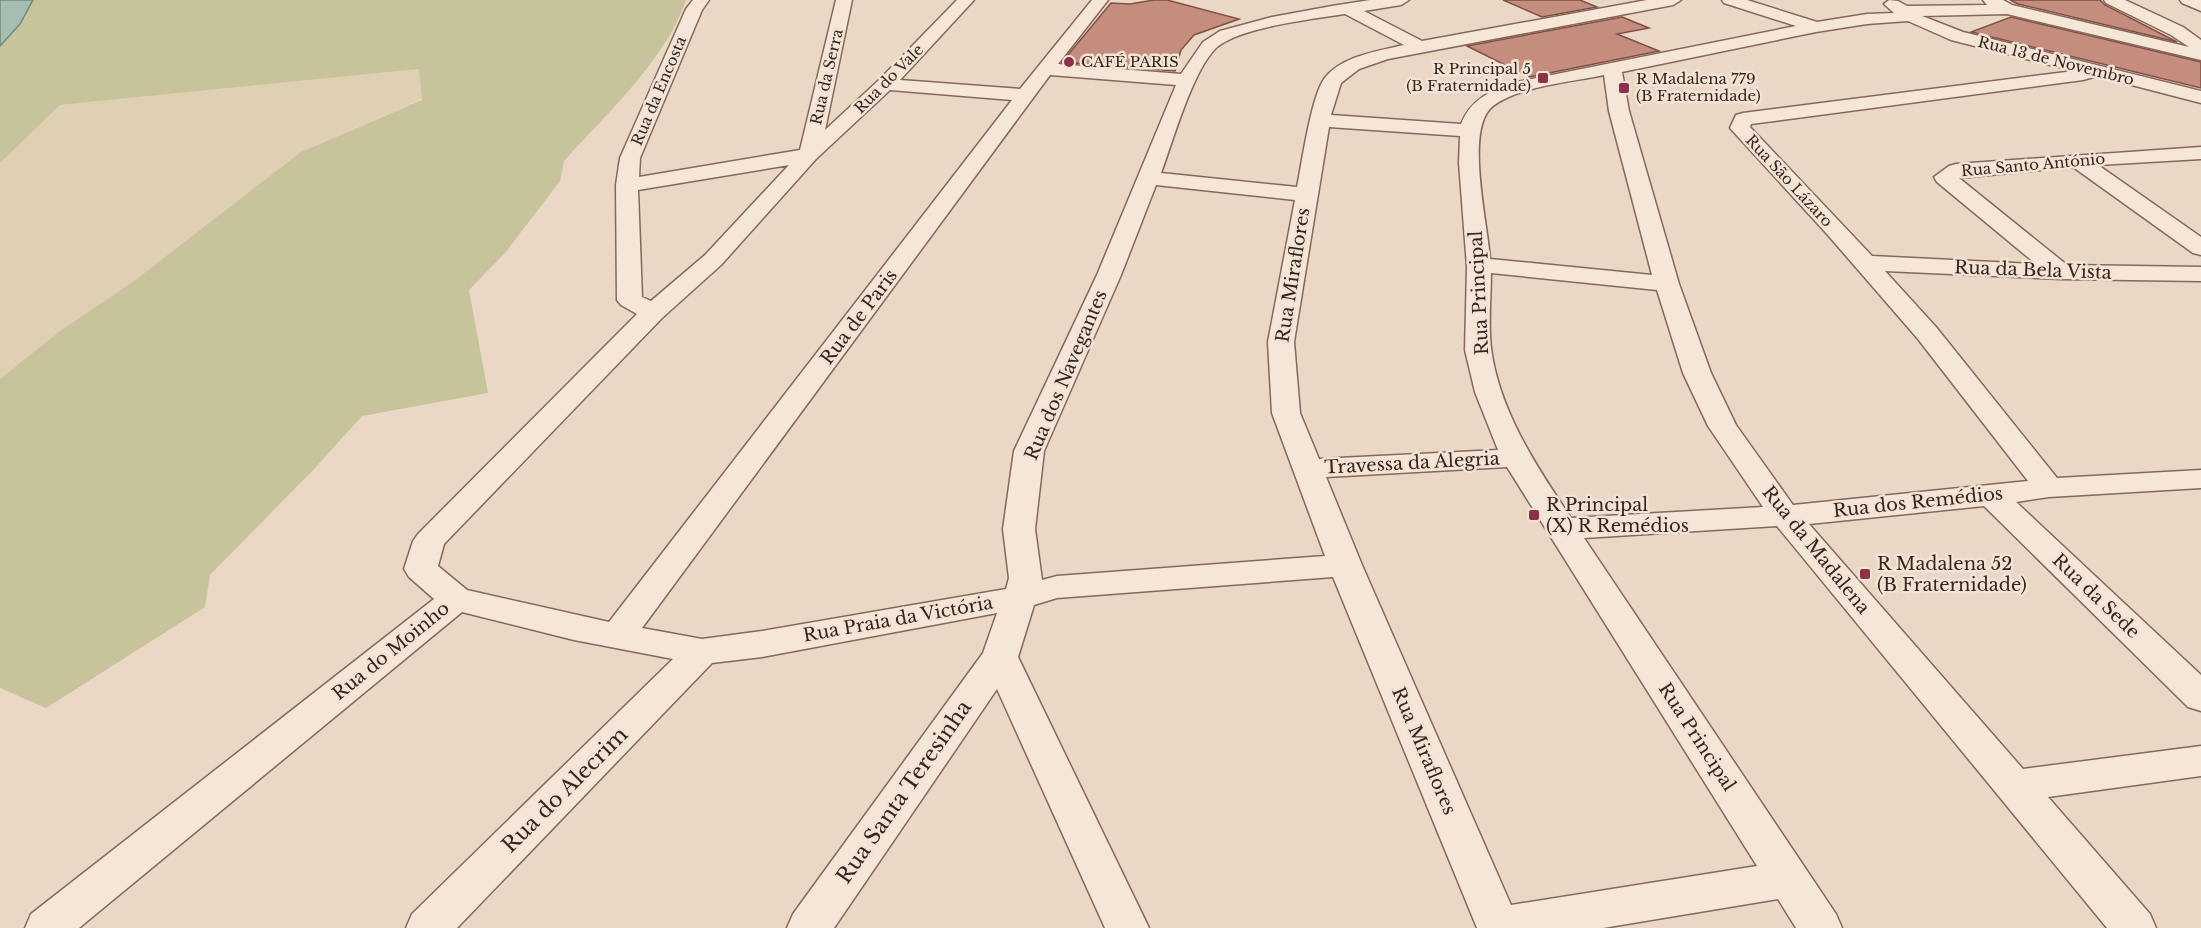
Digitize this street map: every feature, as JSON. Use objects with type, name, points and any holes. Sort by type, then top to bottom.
[{"type":"street","name":"Rua da Encosta","points":[[653,313],[630,300],[627,185],[630,158],[694,9],[701,0]]},
{"type":"street","name":"Rua da Serra","points":[[809,155],[844,0]]},
{"type":"street","name":"Rua do Vale","points":[[653,313],[713,260],[809,155],[886,84],[966,0]]},
{"type":"street","name":"Rua de Paris","points":[[618,635],[1025,96],[1101,0]]},
{"type":"street","name":"Rua dos Navegantes","points":[[1000,657],[1026,578],[1019,529],[1029,451],[1109,275],[1150,178],[1187,80],[1202,55],[1214,40],[1250,27],[1401,0]]},
{"type":"street","name":"Rua Miraflores","points":[[1498,927],[1345,564],[1286,413],[1281,342],[1305,194],[1320,120],[1332,81],[1353,65],[1420,46],[1673,0]]},
{"type":"street","points":[[1730,0],[1816,27]]},
{"type":"street","name":"Rua 13 de Novembro","points":[[1884,0],[1908,14],[1957,36],[2201,97]]},
{"type":"street","points":[[1990,0],[2007,9],[2201,55]]},
{"type":"street","points":[[2112,0],[2177,31],[2201,47]]},
{"type":"street","points":[[2188,0],[2201,6]]},
{"type":"street","points":[[1349,9],[1420,46]]},
{"type":"street","points":[[1871,10],[1894,19],[1905,18],[1908,14],[2007,9]]},
{"type":"street","points":[[1871,10],[1957,36]]},
{"type":"street","name":"Rua Principal","points":[[1820,928],[1516,458],[1491,401],[1478,349],[1479,265],[1469,154],[1471,131],[1476,113],[1488,99],[1524,86],[1816,27],[1871,10]]},
{"type":"street","points":[[1047,69],[1187,80]]},
{"type":"street","name":"Rua da Madalena","points":[[1612,69],[1619,111],[1667,284],[1696,373],[1722,426],[1785,516],[2134,928]]},
{"type":"street","name":"Rua São Lázaro","points":[[2049,488],[1927,333],[1740,128],[1743,119],[2084,75],[2095,71]]},
{"type":"street","points":[[886,84],[1025,96]]},
{"type":"street","points":[[1320,120],[1471,131]]},
{"type":"street","name":"Rua Santo António","points":[[2061,272],[1945,177],[1956,171],[2077,160],[2201,153]]},
{"type":"street","points":[[627,185],[809,155]]},
{"type":"street","points":[[2077,160],[2201,248]]},
{"type":"street","points":[[1150,178],[1305,194]]},
{"type":"street","name":"Rua da Bela Vista","points":[[1864,262],[2061,272],[2201,274]]},
{"type":"street","points":[[1479,265],[1667,284]]},
{"type":"street","name":"Rua do Moinho","points":[[47,928],[456,599],[421,569],[429,541],[653,313]]},
{"type":"street","name":"Travessa da Alegria","points":[[1307,468],[1516,458]]},
{"type":"street","name":"Rua dos Remédios","points":[[1563,530],[1785,516],[1991,496],[2049,488],[2200,479]]},
{"type":"street","name":"Rua da Sede","points":[[1991,496],[2201,697]]},
{"type":"street","name":"Rua Praia da Victória","points":[[456,599],[574,627],[702,652],[762,644],[1018,598],[1057,586],[1345,564]]},
{"type":"street","name":"Rua do Alecrim","points":[[429,928],[702,652]]},
{"type":"street","points":[[1000,657],[1127,928]]},
{"type":"street","name":"Rua Santa Teresinha","points":[[809,928],[1000,657]]},
{"type":"street","points":[[2015,786],[2201,762]]},
{"type":"street","points":[[1498,927],[1788,879]]},
{"type":"shaded area","points":[[0,0],[33,0],[20,24],[0,46]]},
{"type":"shaded area","points":[[33,0],[686,0],[664,44],[650,65],[564,161],[560,181],[505,253],[469,290],[488,393],[362,416],[315,468],[210,575],[205,607],[46,708],[0,688],[0,379],[60,331],[134,281],[301,152],[422,100],[419,69],[60,105],[0,163],[0,46],[20,24]]},
{"type":"shaded area","points":[[420,69],[422,99],[301,152],[134,281],[60,331],[0,379],[0,163],[60,105]]},
{"type":"building","points":[[1167,0],[1239,19],[1194,35],[1181,50],[1175,71],[1062,62],[1111,3],[1130,4]]},
{"type":"building","points":[[1503,0],[1580,0],[1597,7],[1542,17]]},
{"type":"building","points":[[2010,0],[2100,0],[2105,5],[2177,42],[2018,4]]},
{"type":"building","points":[[1622,17],[1649,28],[1617,34],[1659,51],[1529,77],[1467,46]]},
{"type":"building","points":[[2011,17],[2201,62],[2201,88],[1971,32]]},
{"type":"place","name":"CAFÉ PARIS","points":[[1069,62]]},
{"type":"place","name":"R Principal 5 (B Fraternidade)","points":[[1543,78]]},
{"type":"place","name":"R Madalena 779 (B Fraternidade)","points":[[1624,88]]},
{"type":"place","name":"R Principal (X) R Remédios","points":[[1534,515]]},
{"type":"place","name":"R Madalena 52 (B Fraternidade)","points":[[1865,574]]}]
